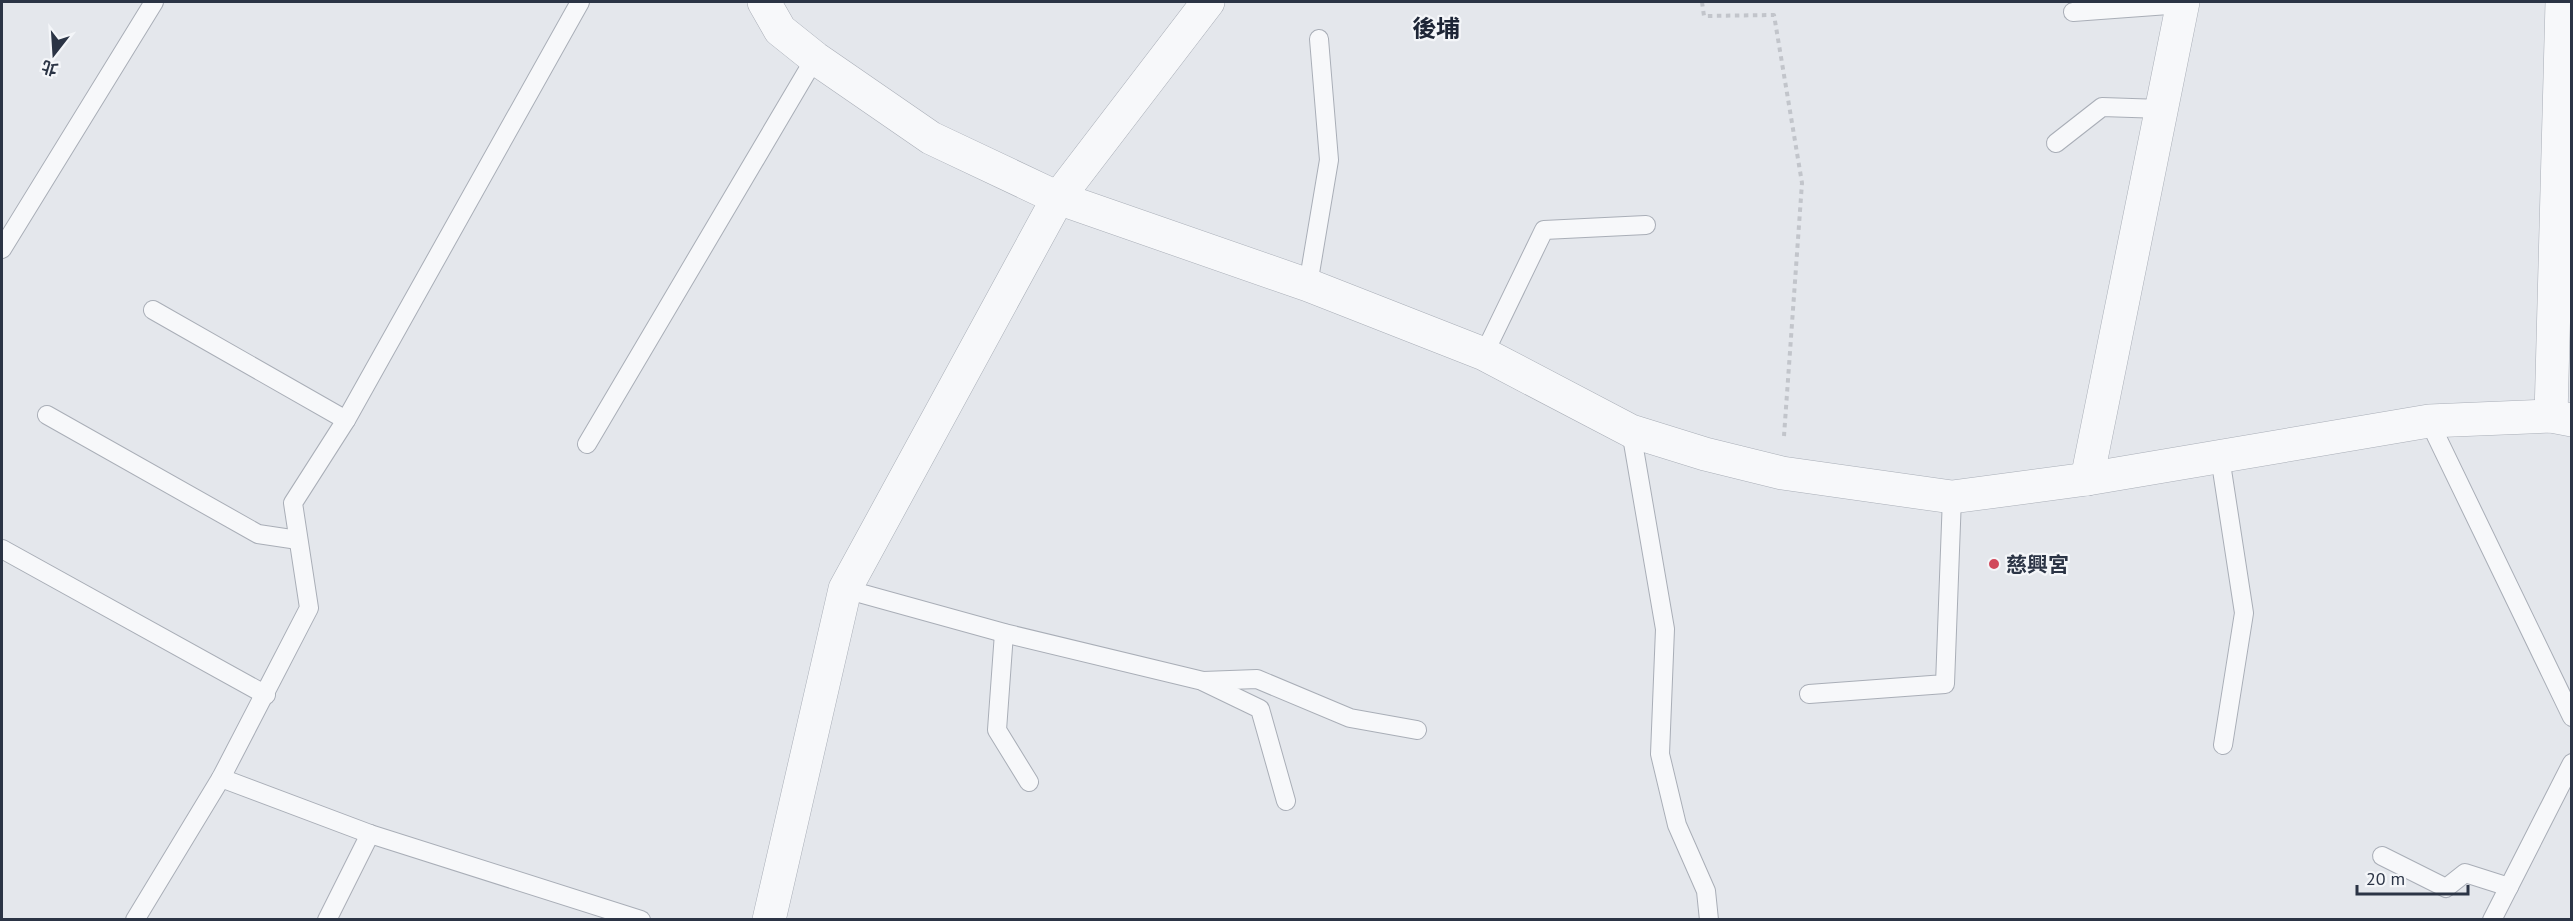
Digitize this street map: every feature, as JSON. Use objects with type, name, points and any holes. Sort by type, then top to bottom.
[{"type":"street","points":[[764,2],[780,30],[815,58],[931,138],[1058,198],[1308,285],[1484,354],[1631,431],[1706,454],[1782,473],[1952,497],[2087,479],[2429,421],[2561,418],[2562,2]]},
{"type":"street","points":[[770,920],[845,589],[1058,198],[1208,2]]},
{"type":"street","points":[[2087,479],[2182,3]]},
{"type":"lane","points":[[2,249],[154,2]]},
{"type":"lane","points":[[135,920],[221,778],[266,695],[309,608],[293,503],[346,420],[580,2]]},
{"type":"lane","points":[[2073,12],[2182,3]]},
{"type":"lane","points":[[1308,285],[1329,160],[1319,39]]},
{"type":"lane","points":[[587,444],[815,58]]},
{"type":"lane","points":[[2056,144],[2102,107],[2162,109]]},
{"type":"lane","points":[[1484,354],[1544,230],[1646,225]]},
{"type":"lane","points":[[153,309],[346,420]]},
{"type":"lane","points":[[47,415],[258,534],[298,540]]},
{"type":"lane","points":[[2429,421],[2571,717]]},
{"type":"lane","points":[[1631,431],[1665,628],[1660,754],[1677,825],[1706,891],[1709,920]]},
{"type":"lane","points":[[2220,457],[2244,613],[2223,746]]},
{"type":"lane","points":[[1809,694],[1945,684],[1952,497]]},
{"type":"lane","points":[[2,549],[266,695]]},
{"type":"lane","points":[[845,589],[1004,633],[1203,681],[1260,709],[1286,801]]},
{"type":"lane","points":[[1004,633],[997,730],[1029,782]]},
{"type":"lane","points":[[1203,681],[1257,679],[1350,718],[1416,730]]},
{"type":"lane","points":[[2492,920],[2571,763]]},
{"type":"lane","points":[[221,778],[370,834],[611,915],[641,920]]},
{"type":"lane","points":[[327,920],[370,834]]},
{"type":"lane","points":[[2382,856],[2446,888],[2465,873],[2509,887]]},
{"type":"path","points":[[1702,2],[1704,16],[1774,15],[1802,183],[1782,473]]},
{"type":"place","name":"慈興宮","points":[[1994,564]]},
{"type":"district","name":"後埔","points":[[1436,28]]}]
